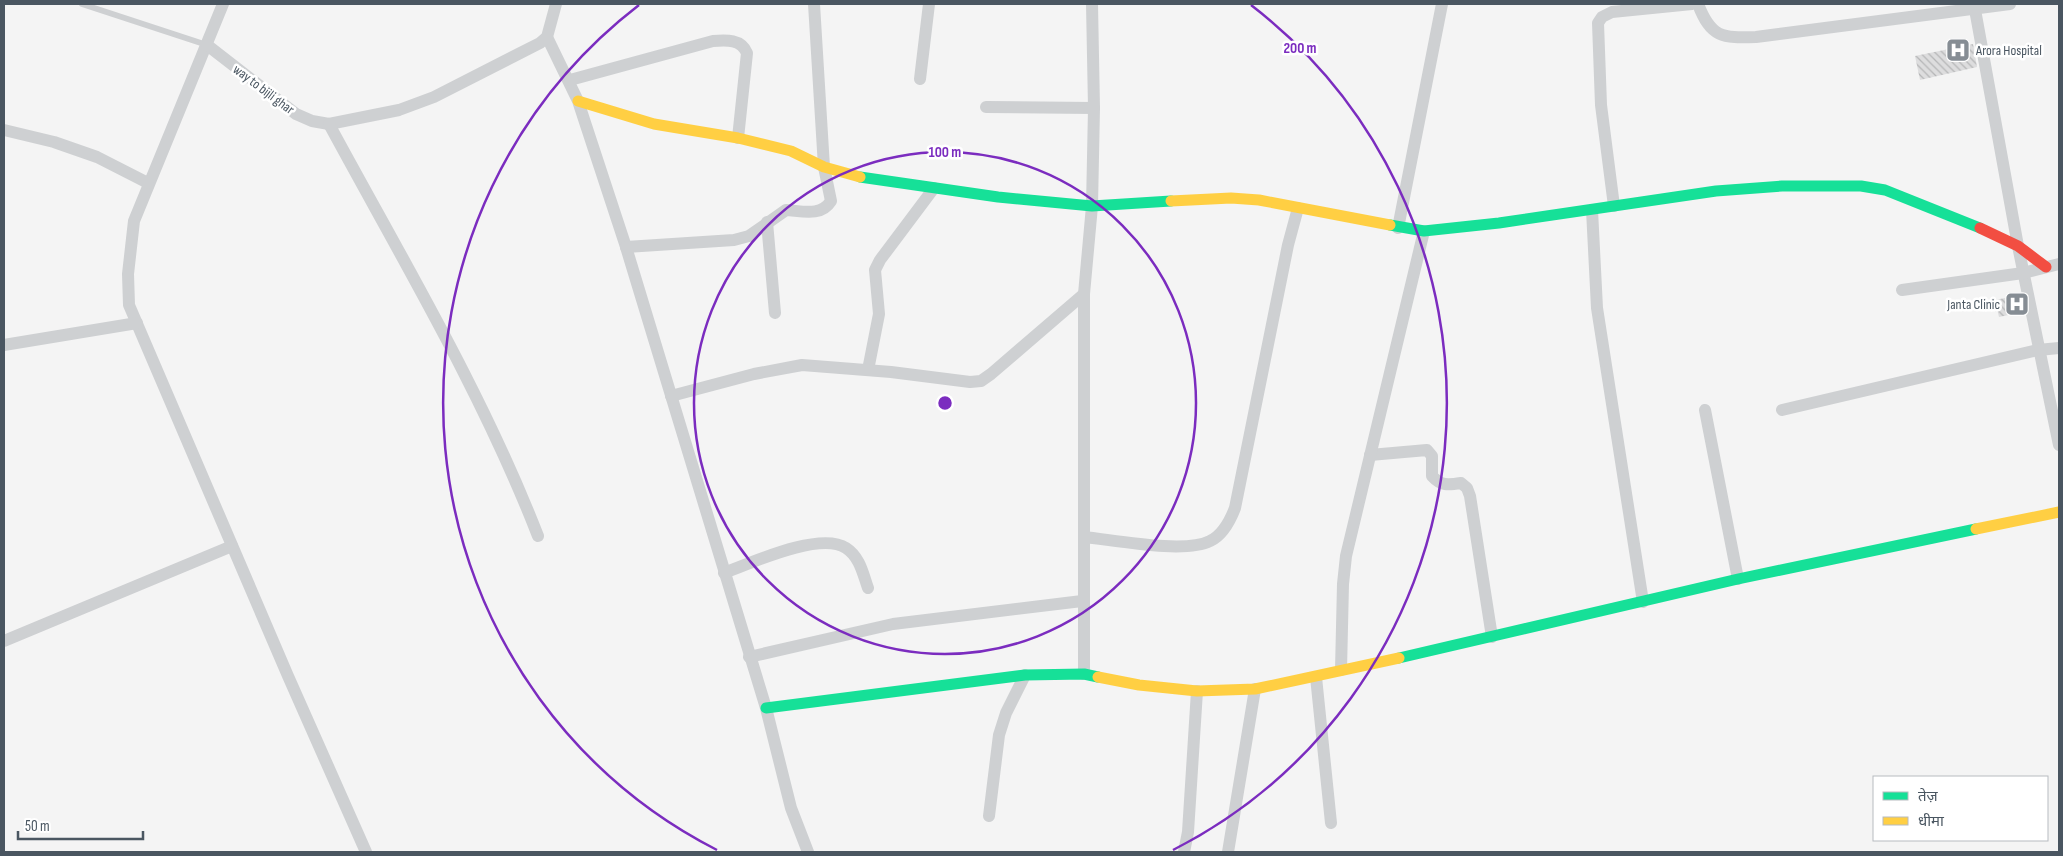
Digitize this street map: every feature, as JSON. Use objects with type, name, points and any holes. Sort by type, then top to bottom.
[{"type":"street","points":[[223,4],[134,221],[129,249],[129,305],[366,852]]},
{"type":"street","points":[[556,4],[547,37],[570,80],[578,101],[626,247],[748,656],[766,708],[791,808],[808,852]]},
{"type":"street","points":[[626,247],[734,240],[749,236],[786,210],[817,212],[827,208],[831,201],[824,167],[814,4]]},
{"type":"street","points":[[920,79],[930,4]]},
{"type":"street","points":[[1084,674],[1082,601],[1084,537],[1084,294],[1092,206],[1094,108],[1092,4]]},
{"type":"street","points":[[1398,228],[1442,4]]},
{"type":"street","points":[[1614,206],[1600,105],[1598,23],[1602,17],[1612,12],[1692,4]]},
{"type":"street","points":[[1698,4],[1710,29],[1736,38],[2010,4]]},
{"type":"street","points":[[1975,7],[2023,273],[2059,445]]},
{"type":"street","name":"way to bijli ghar","points":[[207,45],[296,114],[312,121],[329,124],[399,110],[434,97],[540,43],[547,37]]},
{"type":"street","points":[[570,80],[714,41],[737,42],[744,46],[747,53],[738,138]]},
{"type":"street","points":[[578,101],[654,124],[738,138],[792,151],[824,167],[865,178],[1092,206],[1231,198],[1259,200],[1398,228],[1424,231],[1592,210],[1716,191],[1782,186],[1861,186],[1886,190],[1972,224],[2018,246],[2046,267]]},
{"type":"street","points":[[986,107],[1094,108]]},
{"type":"street","points":[[329,124],[458,360],[519,487],[538,536]]},
{"type":"street","points":[[4,130],[54,142],[97,157],[148,183]]},
{"type":"street","points":[[868,370],[879,314],[875,270],[880,260],[934,188]]},
{"type":"street","points":[[1084,537],[1184,547],[1211,541],[1229,524],[1234,508],[1288,246],[1298,208]]},
{"type":"street","points":[[1592,210],[1597,308],[1643,602]]},
{"type":"street","points":[[767,222],[774,313]]},
{"type":"street","points":[[1341,670],[1343,584],[1346,556],[1424,231]]},
{"type":"street","points":[[1902,290],[2023,273],[2059,264]]},
{"type":"street","points":[[671,396],[783,367],[802,365],[868,370],[970,382],[980,381],[991,374],[1084,294]]},
{"type":"street","points":[[4,345],[137,323]]},
{"type":"street","points":[[1782,410],[2059,348]]},
{"type":"street","points":[[1705,410],[1738,579]]},
{"type":"street","points":[[1370,455],[1427,450],[1432,456],[1432,476],[1438,483],[1446,485],[1461,483],[1467,488],[1470,496],[1492,637]]},
{"type":"street","points":[[766,708],[1025,675],[1084,674],[1139,685],[1197,691],[1255,689],[1492,637],[1738,579],[2059,512]]},
{"type":"street","points":[[724,573],[802,546],[838,544],[848,549],[855,557],[862,569],[868,588]]},
{"type":"street","points":[[4,642],[232,546]]},
{"type":"street","points":[[748,656],[893,624],[1082,601]]},
{"type":"street","points":[[989,816],[1000,735],[1006,713],[1025,675]]},
{"type":"street","points":[[1316,677],[1332,823]]},
{"type":"street","points":[[1228,852],[1255,689]]},
{"type":"street","points":[[1184,852],[1188,832],[1197,691]]},
{"type":"lane","points":[[82,4],[207,45]]},
{"type":"building","points":[[1973,44],[1977,67],[1920,80],[1915,56]]},
{"type":"building","points":[[2015,296],[2018,313],[1999,317],[1995,300]]},
{"type":"traffic: fast","points":[[860,177],[998,197],[1092,206],[1171,201]]},
{"type":"traffic: fast","points":[[1390,225],[1424,231],[1499,223],[1716,191],[1782,186],[1861,186],[1885,190],[1980,228]]},
{"type":"traffic: fast","points":[[1399,658],[1738,579],[1976,529]]},
{"type":"traffic: fast","points":[[766,708],[1025,675],[1084,674],[1098,677]]},
{"type":"traffic: slow","points":[[578,101],[654,124],[738,138],[791,151],[824,167],[860,177]]},
{"type":"traffic: slow","points":[[1171,201],[1231,198],[1259,200],[1390,225]]},
{"type":"traffic: slow","points":[[1976,529],[2059,512]]},
{"type":"traffic: slow","points":[[1098,677],[1139,685],[1197,691],[1255,689],[1399,658]]},
{"type":"traffic: jam","points":[[1980,228],[2018,246],[2046,267]]},
{"type":"place","name":"Arora Hospital","points":[[1958,50]]},
{"type":"place","name":"Janta Clinic","points":[[2017,304]]}]
